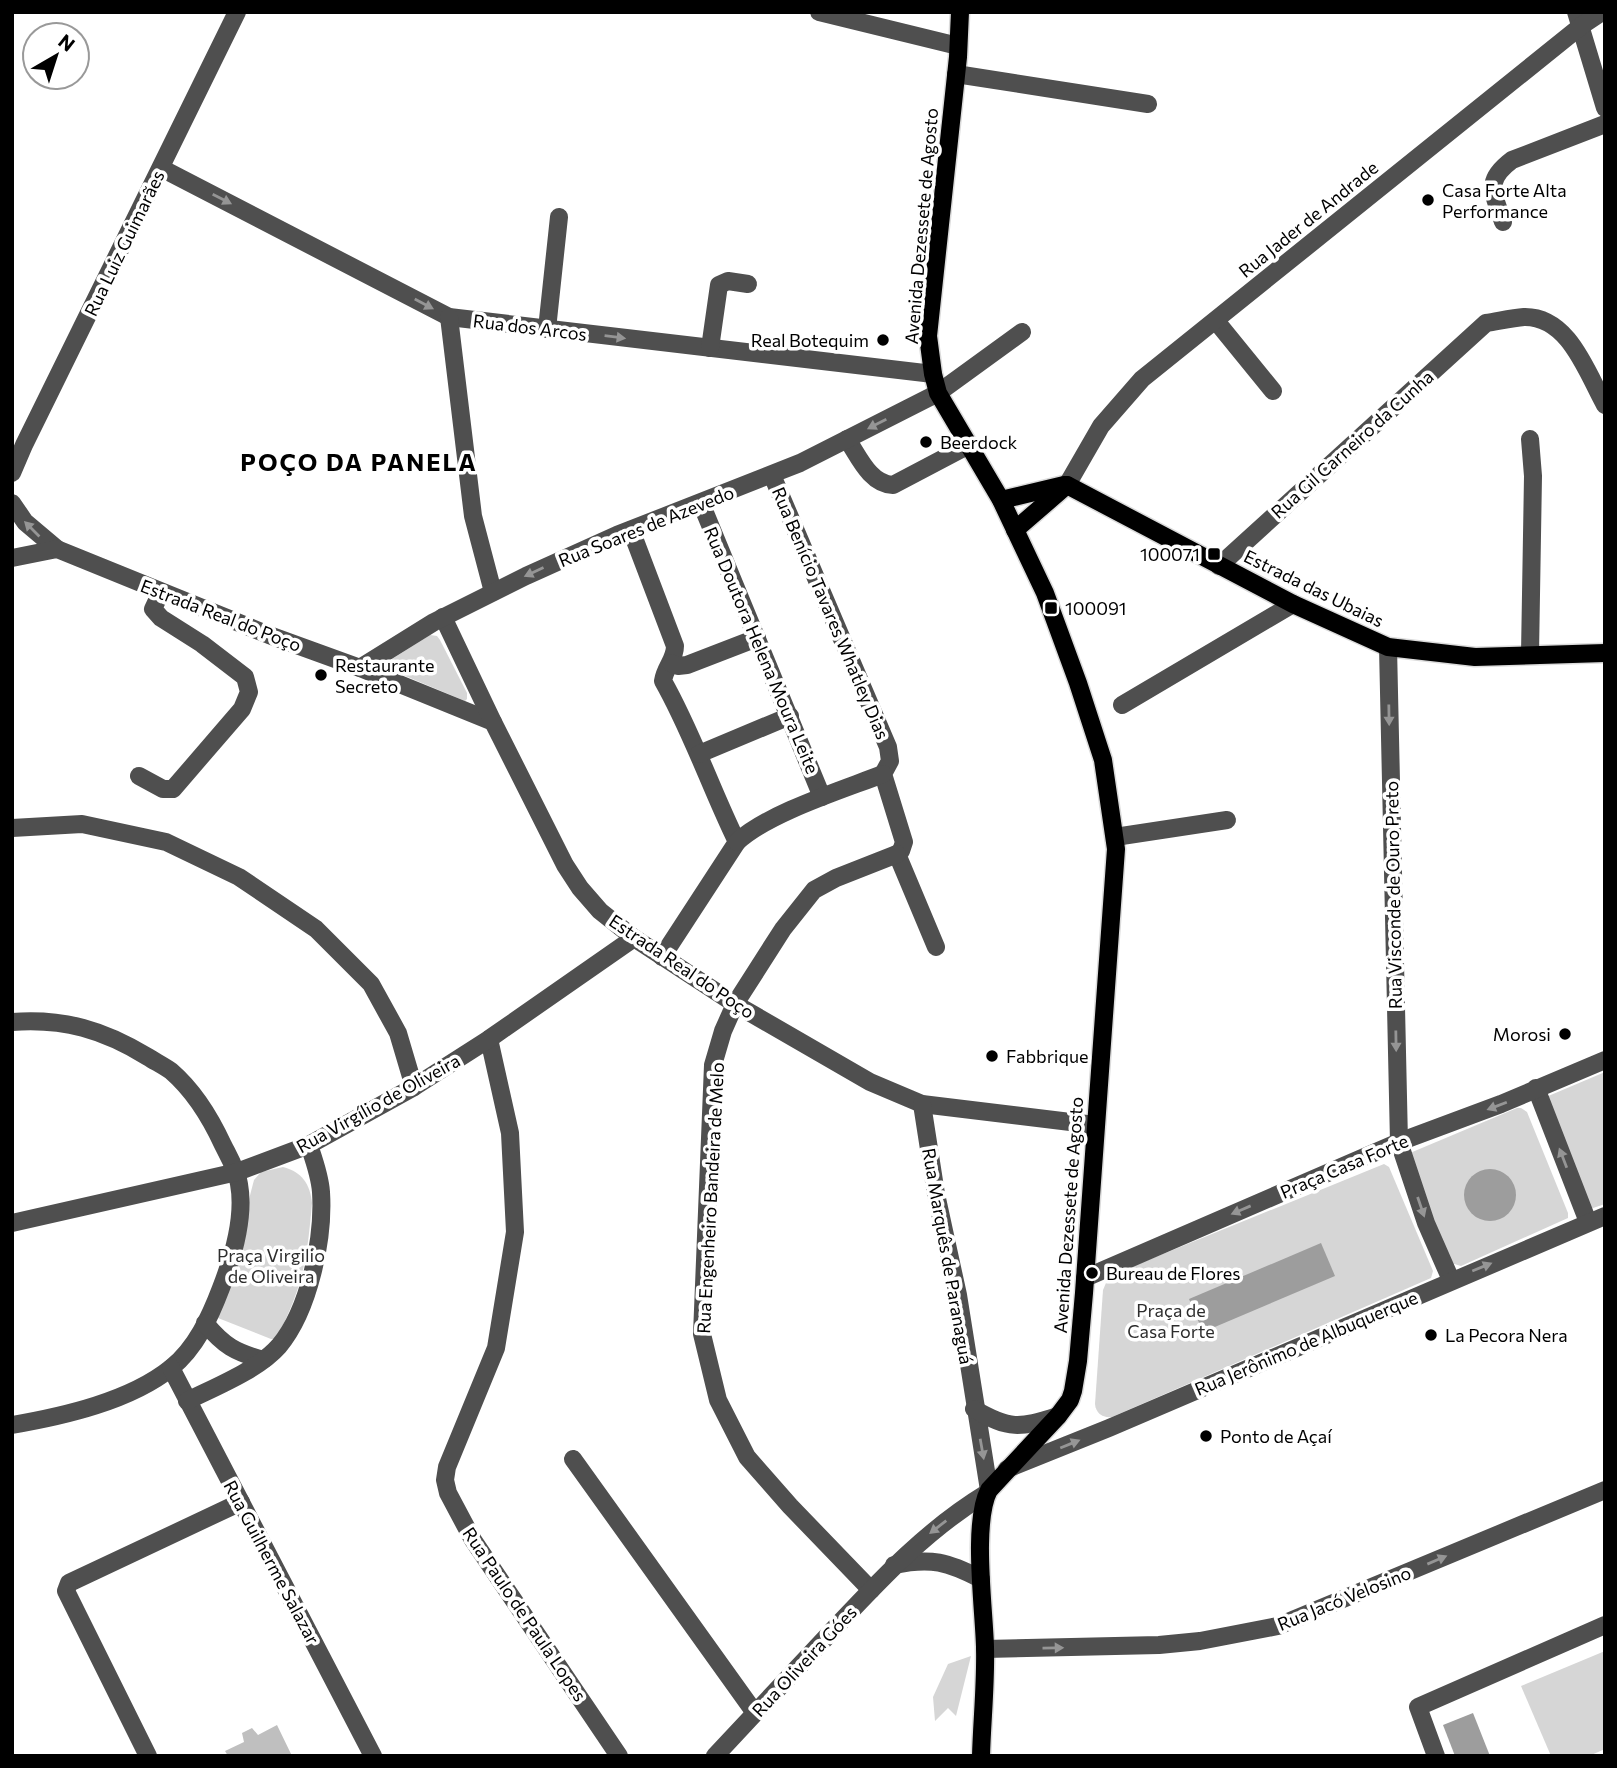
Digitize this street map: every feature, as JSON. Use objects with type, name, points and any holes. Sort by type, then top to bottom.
[{"type":"main road","name":"Avenida Dezessete de Agosto","points":[[960,12],[956,74],[928,336],[933,374],[938,393],[1001,500],[1045,593],[1078,683],[1102,760],[1116,849],[1079,1361],[1070,1400],[988,1492]]},
{"type":"main road","points":[[1001,500],[1067,485]]},
{"type":"main road","name":"Rua Jader de Andrade","points":[[1016,530],[1067,485]]},
{"type":"main road","name":"Estrada das Ubaias","points":[[1067,485],[1293,604],[1388,647],[1475,657],[1605,653]]},
{"type":"main road","points":[[981,1756],[985,1649],[981,1537],[983,1506],[988,1492]]},
{"type":"street","name":"Rua Luiz Guimarães","points":[[12,473],[18,442],[161,168],[237,12]]},
{"type":"street","points":[[819,12],[958,46]]},
{"type":"street","name":"Rua Jader de Andrade","points":[[1067,485],[1101,426],[1142,379],[1216,321],[1578,19],[1602,12]]},
{"type":"street","points":[[1578,19],[1605,107]]},
{"type":"street","points":[[956,74],[1148,104]]},
{"type":"street","points":[[1503,222],[1492,188],[1495,176],[1503,167],[1512,160],[1605,124]]},
{"type":"street","name":"Rua dos Arcos","points":[[161,168],[449,317],[933,374]]},
{"type":"street","points":[[547,329],[559,217]]},
{"type":"street","points":[[710,348],[719,285],[728,281],[748,284]]},
{"type":"street","points":[[449,317],[473,516],[493,592]]},
{"type":"street","name":"Rua Gil Carneiro da Cunha","points":[[1219,566],[1486,323],[1526,317],[1540,320],[1557,329],[1571,343],[1605,405]]},
{"type":"street","points":[[1216,321],[1273,391]]},
{"type":"street","name":"Rua Soares de Azevedo","points":[[360,667],[443,617],[493,592],[631,530],[772,475],[938,393],[1022,332]]},
{"type":"street","points":[[847,439],[872,476],[884,485],[893,485],[969,444]]},
{"type":"street","points":[[1530,439],[1533,476],[1530,654]]},
{"type":"street","name":"Rua Benício Tavares Whatley Dias","points":[[772,475],[888,747],[890,761],[883,774],[904,842],[901,851],[897,853],[936,947]]},
{"type":"street","points":[[12,503],[25,522],[57,550]]},
{"type":"street","name":"Rua Doutora Helena Moura Leite","points":[[701,503],[822,797]]},
{"type":"street","points":[[631,530],[675,646],[675,656],[666,669],[663,681],[699,754],[717,801],[737,842]]},
{"type":"street","points":[[12,558],[57,550]]},
{"type":"street","name":"Estrada Real do Poço","points":[[57,550],[269,635],[360,667],[493,722],[565,865],[600,911],[634,938],[735,1004],[870,1082],[922,1104],[1096,1125]]},
{"type":"street","points":[[139,776],[163,789],[173,789],[242,709],[249,692],[246,677],[161,618],[153,609],[160,592]]},
{"type":"street","points":[[1122,705],[1293,604]]},
{"type":"street","points":[[443,617],[493,722]]},
{"type":"street","points":[[671,663],[678,666],[687,665],[757,638]]},
{"type":"street","name":"Rua Visconde de Ouro Preto","points":[[1388,647],[1399,1142]]},
{"type":"street","points":[[699,754],[790,716]]},
{"type":"street","points":[[662,957],[737,842],[749,830],[822,797],[883,774]]},
{"type":"street","points":[[1115,837],[1227,820]]},
{"type":"street","points":[[12,828],[82,824],[166,842],[239,877],[316,929],[371,984],[398,1033],[414,1087]]},
{"type":"street","name":"Rua Engenheiro Bandeira de Melo","points":[[871,1590],[747,1457],[718,1400],[702,1334],[713,1065],[723,1031],[735,1004],[783,929],[814,890],[836,877],[897,853]]},
{"type":"street","name":"Rua Virgílio de Oliveira","points":[[12,1223],[237,1172],[309,1145],[414,1087],[489,1039],[634,938]]},
{"type":"street","points":[[12,1022],[68,1024],[101,1032],[171,1071],[209,1118],[237,1172],[241,1199],[232,1254],[216,1300],[183,1358],[145,1385],[87,1408],[12,1425]]},
{"type":"street","name":"Rua Paulo de Paula Lopes","points":[[489,1039],[510,1133],[515,1232],[496,1348],[444,1480],[473,1540],[619,1756]]},
{"type":"street","name":"Praça Casa Forte","points":[[1085,1278],[1399,1142],[1501,1104],[1605,1060]]},
{"type":"street","points":[[1536,1088],[1597,1219]]},
{"type":"street","name":"Rua Marquês de Paranaguá","points":[[922,1104],[936,1194],[958,1295],[988,1492]]},
{"type":"street","points":[[1399,1142],[1426,1223],[1451,1280]]},
{"type":"street","points":[[187,1401],[263,1360],[279,1346],[296,1318],[310,1282],[318,1236],[321,1192],[309,1145]]},
{"type":"street","name":"Rua Jerônimo de Albuquerque","points":[[1007,1469],[1597,1219]]},
{"type":"street","points":[[205,1323],[219,1340],[230,1348],[263,1360]]},
{"type":"street","name":"Rua Guilherme Salazar","points":[[171,1368],[373,1756]]},
{"type":"street","points":[[974,1409],[1009,1426],[1023,1426],[1058,1416]]},
{"type":"street","points":[[573,1459],[755,1713]]},
{"type":"street","name":"Rua Jacó Velosino","points":[[985,1649],[1158,1645],[1200,1641],[1278,1626],[1605,1490]]},
{"type":"street","name":"Rua Oliveira Góes","points":[[715,1756],[894,1566],[928,1534],[988,1492]]},
{"type":"street","points":[[148,1756],[66,1591],[66,1586],[241,1502]]},
{"type":"street","points":[[894,1566],[916,1560],[935,1561],[957,1567],[981,1579]]},
{"type":"street","points":[[1436,1756],[1418,1707],[1605,1625]]},
{"type":"green space","points":[[430,635],[437,636],[440,640],[467,693],[465,701],[391,670],[392,659]]},
{"type":"green space","points":[[1605,1072],[1605,1204],[1590,1209],[1546,1097]]},
{"type":"green space","points":[[1517,1108],[1527,1112],[1568,1218],[1461,1266],[1451,1263],[1409,1162],[1410,1153]]},
{"type":"green space","name":"Praça de Casa Forte","points":[[1384,1164],[1389,1167],[1433,1271],[1431,1278],[1112,1417],[1098,1413],[1095,1404],[1103,1290],[1109,1276]]},
{"type":"green space","name":"Praça Virgilio de Oliveira","points":[[283,1167],[304,1180],[312,1203],[306,1257],[298,1288],[276,1339],[271,1339],[218,1318],[254,1180],[261,1172]]},
{"type":"green space","points":[[1605,1651],[1605,1749],[1589,1756],[1551,1756],[1521,1686]]},
{"type":"green space","points":[[971,1656],[956,1716],[948,1708],[935,1721],[933,1697],[948,1664]]},
{"type":"shaded area","points":[[1490,1169],[1509,1176],[1516,1195],[1509,1214],[1490,1221],[1471,1214],[1464,1195],[1471,1176]]},
{"type":"shaded area","points":[[1321,1243],[1335,1276],[1203,1332],[1189,1299]]},
{"type":"shaded area","points":[[1473,1713],[1490,1756],[1455,1756],[1443,1725]]},
{"type":"building","points":[[277,1725],[292,1756],[228,1756],[225,1751],[244,1742],[242,1733],[252,1728],[258,1735]]},
{"type":"place","name":"Casa Forte Alta Performance","points":[[1428,200]]},
{"type":"place","name":"Real Botequim","points":[[883,340]]},
{"type":"place","name":"Beerdock","points":[[926,442]]},
{"type":"place","name":"100071","points":[[1214,554]]},
{"type":"place","name":"100091","points":[[1051,608]]},
{"type":"place","name":"Restaurante Secreto","points":[[321,675]]},
{"type":"place","name":"Morosi","points":[[1565,1034]]},
{"type":"place","name":"Fabbrique","points":[[992,1056]]},
{"type":"place","name":"Bureau de Flores","points":[[1092,1273]]},
{"type":"place","name":"La Pecora Nera","points":[[1431,1335]]},
{"type":"place","name":"Ponto de Açaí","points":[[1206,1436]]},
{"type":"district","name":"POÇO DA PANELA","points":[[359,461]]}]
